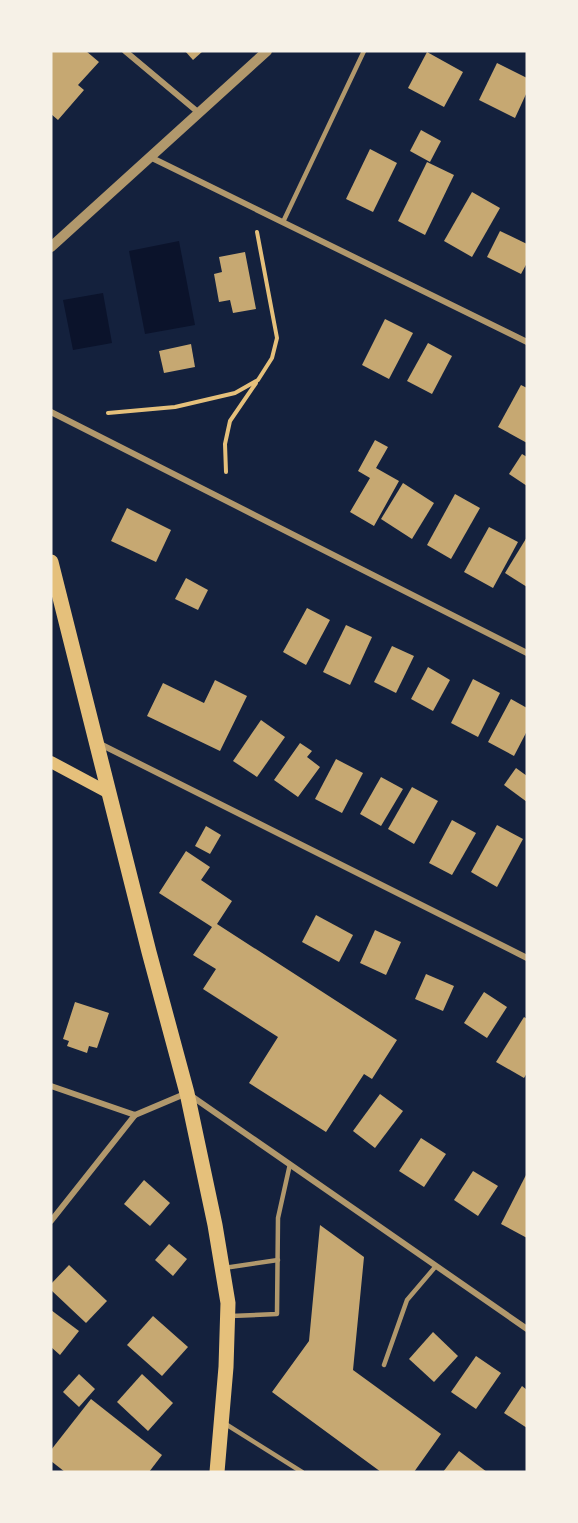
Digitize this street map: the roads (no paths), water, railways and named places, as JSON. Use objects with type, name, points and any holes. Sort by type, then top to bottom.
[{"type":"main road","points":[[51,562],[149,952],[187,1092],[215,1226],[228,1303],[226,1367],[217,1472]]},
{"type":"main road","points":[[51,762],[109,793]]},
{"type":"street","points":[[125,51],[199,112]]},
{"type":"street","points":[[51,247],[267,51]]},
{"type":"street","points":[[150,157],[527,342]]},
{"type":"street","points":[[51,412],[527,653]]},
{"type":"street","points":[[97,742],[527,958]]},
{"type":"street","points":[[51,1086],[135,1115]]},
{"type":"street","points":[[51,1221],[135,1115],[187,1092],[527,1329]]},
{"type":"lane","points":[[283,222],[364,51]]},
{"type":"lane","points":[[227,1316],[278,1314],[278,1218],[290,1164]]},
{"type":"lane","points":[[222,1268],[278,1260]]},
{"type":"lane","points":[[384,1365],[407,1300],[436,1266]]},
{"type":"lane","points":[[221,1421],[302,1472]]},
{"type":"water","points":[[179,241],[195,325],[145,334],[129,251]]},
{"type":"water","points":[[103,293],[112,343],[73,350],[63,300]]}]
